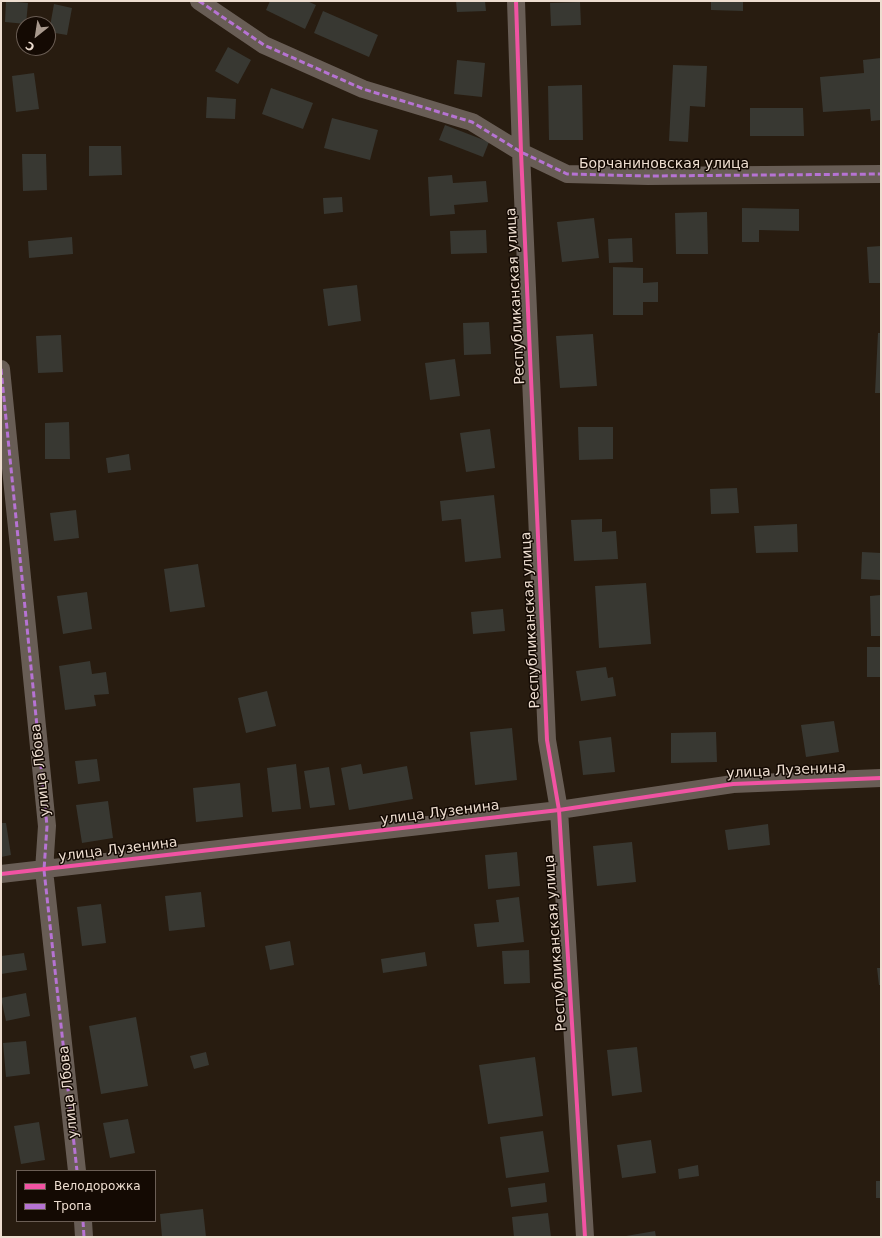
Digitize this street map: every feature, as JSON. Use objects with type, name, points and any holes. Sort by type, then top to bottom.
[{"type":"street","name":"Борчаниновская улица","points":[[199,1],[264,45],[363,89],[472,122],[521,152],[567,174],[648,176],[881,174]]},
{"type":"street","name":"Республиканская улица","points":[[516,1],[521,152],[547,740],[559,810],[585,1237]]},
{"type":"street","name":"улица Лбова","points":[[1,369],[47,826],[44,870],[77,1170]]},
{"type":"street","name":"улица Лузенина","points":[[1,874],[559,810],[732,784],[881,778]]},
{"type":"street","points":[[83,1222],[84,1237]]},
{"type":"building","points":[[6,1],[28,3],[27,16],[16,16],[16,23],[5,22]]},
{"type":"building","points":[[270,1],[307,1],[316,5],[305,29],[266,10]]},
{"type":"building","points":[[456,1],[485,1],[486,11],[457,12]]},
{"type":"building","points":[[711,1],[743,1],[743,11],[711,10]]},
{"type":"building","points":[[580,2],[581,25],[551,26],[550,3]]},
{"type":"building","points":[[54,4],[72,8],[67,35],[56,33],[56,16],[52,16]]},
{"type":"building","points":[[323,11],[378,35],[369,57],[314,33]]},
{"type":"building","points":[[228,47],[251,60],[238,84],[215,71]]},
{"type":"building","points":[[881,58],[881,120],[871,121],[870,109],[823,112],[820,77],[864,73],[863,60]]},
{"type":"building","points":[[457,60],[485,63],[482,97],[454,94]]},
{"type":"building","points":[[673,65],[707,66],[705,107],[690,106],[688,142],[669,141]]},
{"type":"building","points":[[34,73],[39,109],[16,112],[12,76]]},
{"type":"building","points":[[582,85],[583,140],[549,140],[548,86]]},
{"type":"building","points":[[271,88],[313,103],[303,129],[262,114]]},
{"type":"building","points":[[207,97],[236,99],[235,119],[206,118]]},
{"type":"building","points":[[750,108],[803,108],[804,136],[750,136]]},
{"type":"building","points":[[332,118],[378,130],[370,160],[324,148]]},
{"type":"building","points":[[445,125],[489,142],[483,157],[439,140]]},
{"type":"building","points":[[89,146],[121,146],[122,175],[89,176]]},
{"type":"building","points":[[22,154],[46,154],[47,190],[23,191]]},
{"type":"building","points":[[452,175],[453,183],[486,181],[488,202],[454,205],[455,214],[430,216],[428,177]]},
{"type":"building","points":[[342,197],[343,212],[324,214],[323,198]]},
{"type":"building","points":[[742,208],[799,209],[799,231],[759,230],[759,242],[742,242]]},
{"type":"building","points":[[707,212],[708,254],[676,254],[675,213]]},
{"type":"building","points":[[594,218],[599,258],[562,262],[557,222]]},
{"type":"building","points":[[486,230],[487,253],[451,254],[450,231]]},
{"type":"building","points":[[72,237],[73,254],[29,258],[28,241]]},
{"type":"building","points":[[632,238],[633,262],[609,263],[608,239]]},
{"type":"building","points":[[881,246],[881,283],[869,283],[867,247]]},
{"type":"building","points":[[613,267],[643,268],[643,283],[658,282],[658,302],[643,302],[643,315],[613,315]]},
{"type":"building","points":[[357,285],[361,321],[328,326],[323,289]]},
{"type":"building","points":[[489,322],[491,354],[464,355],[463,323]]},
{"type":"building","points":[[878,333],[881,333],[881,393],[875,393]]},
{"type":"building","points":[[593,334],[597,386],[560,388],[556,336]]},
{"type":"building","points":[[61,335],[63,372],[38,373],[36,336]]},
{"type":"building","points":[[455,359],[460,396],[430,400],[425,363]]},
{"type":"building","points":[[69,422],[70,459],[45,459],[45,423]]},
{"type":"building","points":[[578,427],[613,427],[613,459],[579,460]]},
{"type":"building","points":[[490,429],[495,468],[466,472],[460,433]]},
{"type":"building","points":[[129,454],[131,470],[108,473],[106,458]]},
{"type":"building","points":[[737,488],[739,513],[711,514],[710,489]]},
{"type":"building","points":[[494,495],[501,558],[465,562],[461,519],[442,521],[440,501]]},
{"type":"building","points":[[76,510],[79,538],[54,541],[50,513]]},
{"type":"building","points":[[602,519],[602,532],[616,531],[618,559],[574,561],[571,520]]},
{"type":"building","points":[[797,524],[798,552],[756,553],[754,526]]},
{"type":"building","points":[[862,552],[881,553],[881,580],[861,579]]},
{"type":"building","points":[[198,564],[205,607],[170,612],[164,569]]},
{"type":"building","points":[[646,583],[651,644],[599,648],[595,586]]},
{"type":"building","points":[[87,592],[92,629],[63,634],[57,596]]},
{"type":"building","points":[[881,595],[881,636],[871,636],[870,596]]},
{"type":"building","points":[[503,609],[505,631],[473,634],[471,612]]},
{"type":"building","points":[[867,647],[881,647],[881,677],[867,677]]},
{"type":"building","points":[[90,661],[92,674],[106,672],[109,694],[94,695],[96,706],[65,710],[59,666]]},
{"type":"building","points":[[606,667],[608,678],[613,677],[616,696],[581,701],[576,671]]},
{"type":"building","points":[[267,691],[276,726],[246,733],[238,698]]},
{"type":"building","points":[[834,721],[839,752],[806,757],[801,725]]},
{"type":"building","points":[[512,728],[517,780],[475,785],[470,732]]},
{"type":"building","points":[[716,732],[717,762],[671,763],[671,733]]},
{"type":"building","points":[[611,737],[615,772],[583,775],[579,741]]},
{"type":"building","points":[[97,759],[100,781],[78,784],[75,761]]},
{"type":"building","points":[[296,764],[301,809],[272,812],[267,768]]},
{"type":"building","points":[[361,764],[363,774],[407,766],[413,799],[349,810],[341,768]]},
{"type":"building","points":[[329,767],[335,805],[310,808],[304,771]]},
{"type":"building","points":[[240,783],[243,817],[196,822],[193,788]]},
{"type":"building","points":[[108,801],[113,838],[82,843],[76,805]]},
{"type":"building","points":[[1,823],[6,823],[11,855],[1,857]]},
{"type":"building","points":[[768,824],[770,845],[728,850],[725,830]]},
{"type":"building","points":[[632,842],[636,882],[597,886],[593,846]]},
{"type":"building","points":[[517,852],[520,886],[488,889],[485,855]]},
{"type":"building","points":[[201,892],[205,927],[169,931],[165,896]]},
{"type":"building","points":[[519,897],[524,942],[477,947],[474,924],[499,922],[496,900]]},
{"type":"building","points":[[101,904],[106,943],[82,946],[77,907]]},
{"type":"building","points":[[290,941],[294,965],[270,970],[265,946]]},
{"type":"building","points":[[529,950],[530,983],[504,984],[502,951]]},
{"type":"building","points":[[425,952],[427,966],[383,973],[381,959]]},
{"type":"building","points":[[24,953],[27,970],[1,974],[1,956]]},
{"type":"building","points":[[877,968],[881,968],[881,985],[879,985]]},
{"type":"building","points":[[26,993],[30,1016],[6,1021],[1,998]]},
{"type":"building","points":[[136,1017],[148,1086],[101,1094],[89,1026]]},
{"type":"building","points":[[26,1041],[30,1074],[6,1077],[3,1043]]},
{"type":"building","points":[[637,1047],[642,1092],[612,1096],[607,1050]]},
{"type":"building","points":[[206,1052],[209,1065],[194,1069],[190,1056]]},
{"type":"building","points":[[535,1057],[543,1116],[488,1124],[479,1065]]},
{"type":"building","points":[[128,1119],[135,1153],[110,1158],[103,1123]]},
{"type":"building","points":[[39,1122],[45,1160],[21,1164],[14,1126]]},
{"type":"building","points":[[543,1131],[549,1172],[506,1178],[500,1137]]},
{"type":"building","points":[[651,1140],[656,1173],[622,1178],[617,1145]]},
{"type":"building","points":[[698,1165],[699,1176],[679,1179],[678,1169]]},
{"type":"building","points":[[876,1181],[881,1181],[881,1198],[876,1198]]},
{"type":"building","points":[[545,1183],[547,1202],[511,1207],[508,1188]]},
{"type":"building","points":[[203,1209],[206,1237],[162,1237],[160,1214]]},
{"type":"building","points":[[548,1213],[551,1237],[514,1237],[512,1217]]},
{"type":"building","points":[[655,1231],[656,1237],[626,1236]]},
{"type":"marked path","points":[[199,1],[264,45],[363,89],[472,122],[521,152],[567,174],[648,176],[881,174]]},
{"type":"marked path","points":[[1,369],[47,826],[44,870],[77,1170]]},
{"type":"marked path","points":[[83,1222],[84,1237]]},
{"type":"cycle path","points":[[516,1],[521,152],[547,740],[559,810],[585,1237]]},
{"type":"cycle path","points":[[1,874],[559,810],[733,784],[881,778]]}]
